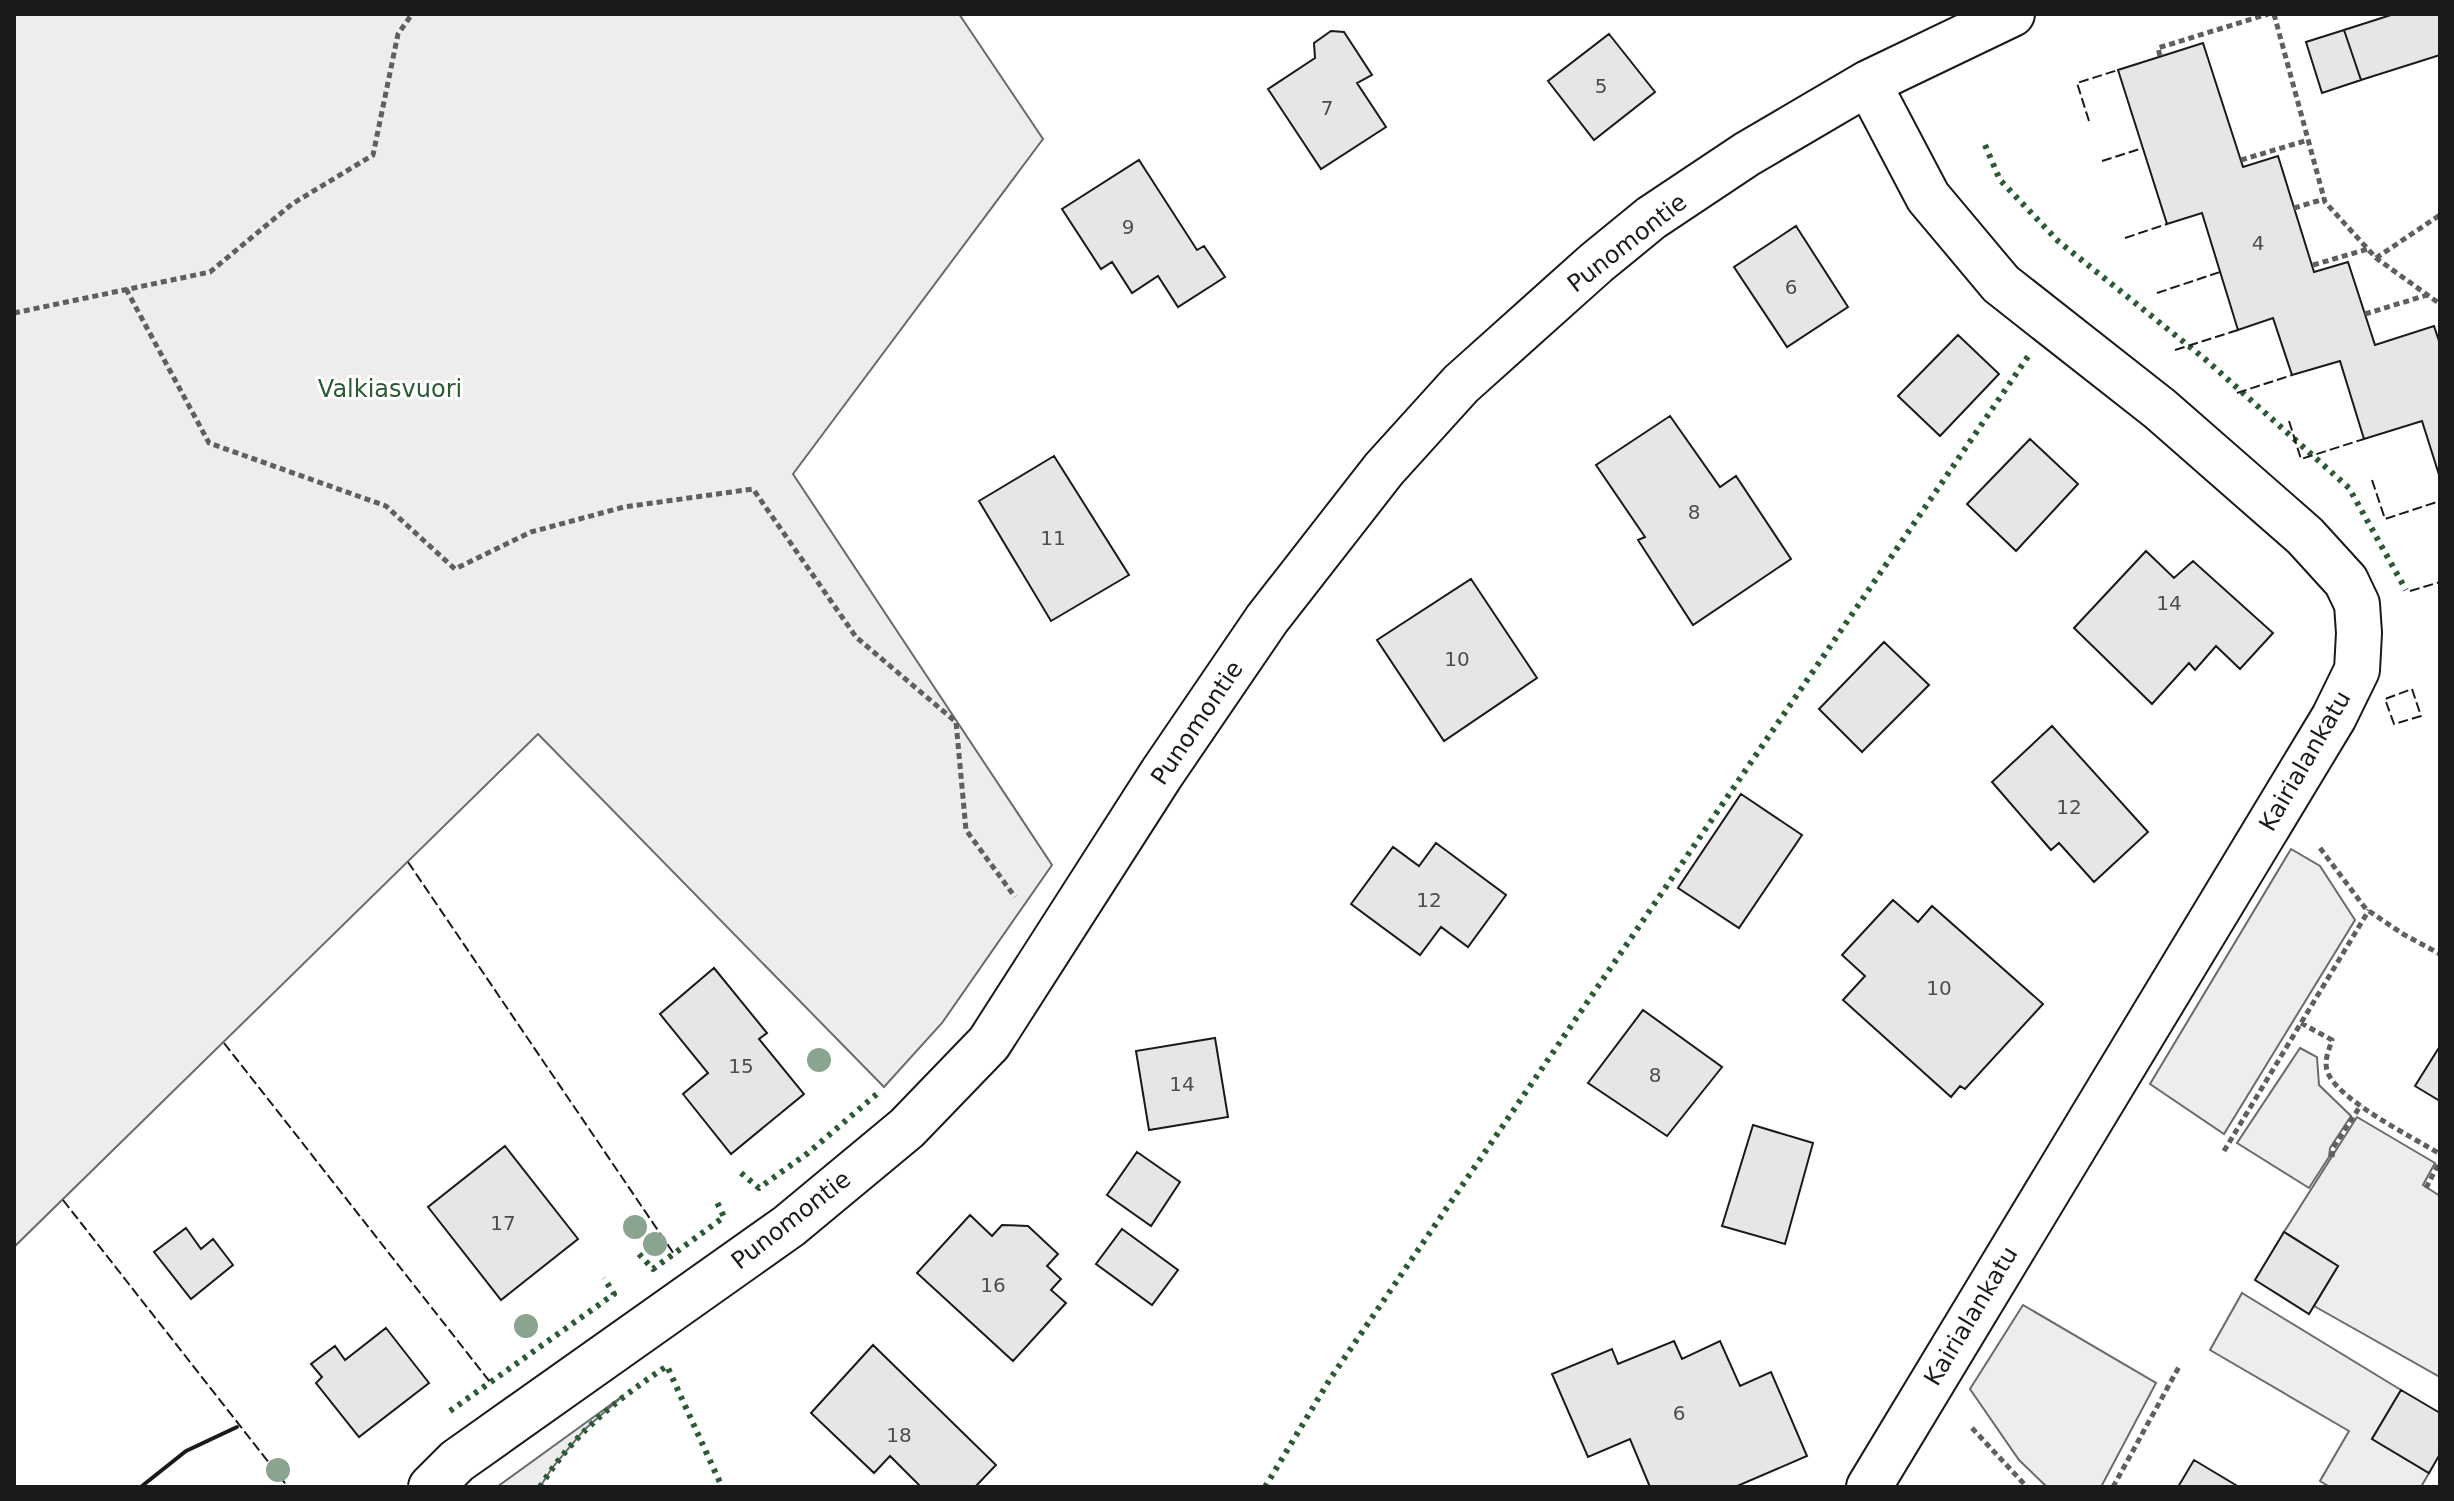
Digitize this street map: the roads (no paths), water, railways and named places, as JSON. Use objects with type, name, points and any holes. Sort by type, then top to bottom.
[{"type":"street","name":"Punomontie","points":[[431,1487],[457,1461],[789,1226],[907,1128],[989,1043],[1162,773],[1267,619],[1384,469],[1461,384],[1651,218],[1747,154],[1868,83],[2012,14]]},
{"type":"street","name":"Kairialankatu","points":[[1868,83],[1928,197],[2001,284],[2160,409],[2305,536],[2346,581],[2357,604],[2357,670],[2334,717],[1869,1487]]},
{"type":"park label","name":"Valkiasvuori","points":[[390,389]]}]
